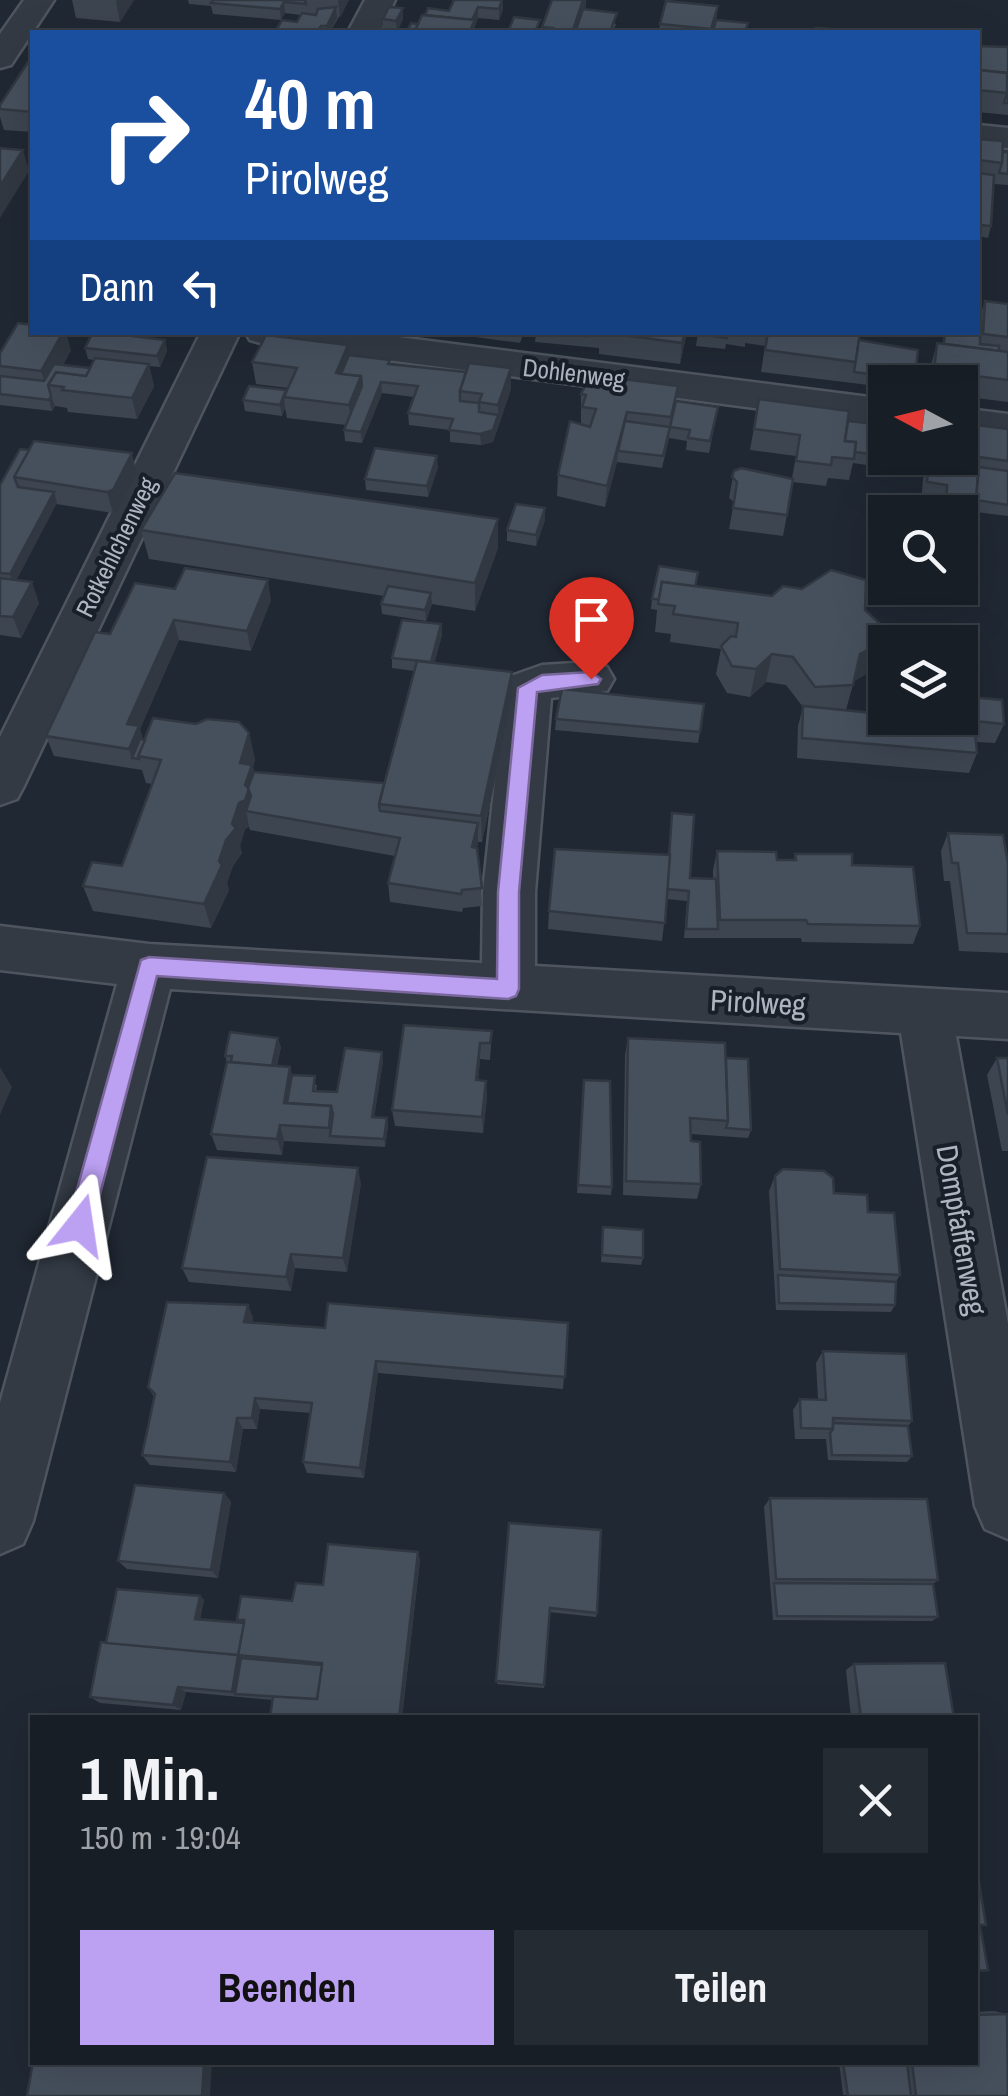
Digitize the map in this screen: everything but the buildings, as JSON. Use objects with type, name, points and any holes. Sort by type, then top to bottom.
[{"type":"street","points":[[12,39],[39,0]]},
{"type":"street","points":[[365,30],[380,0]]},
{"type":"street","points":[[980,135],[1008,138]]},
{"type":"street","name":"Rotkehlchenweg","points":[[4,769],[220,335]]},
{"type":"street","name":"Dohlenweg","points":[[287,335],[868,410]]},
{"type":"street","points":[[978,423],[1008,427]]},
{"type":"street","points":[[508,989],[508,892],[528,688],[542,682],[591,679]]},
{"type":"street","name":"Pirolweg","points":[[0,948],[149,966],[1008,1016]]},
{"type":"street","points":[[0,1521],[149,966]]},
{"type":"street","name":"Dompfaffenweg","points":[[925,1012],[1008,1506]]},
{"type":"route","points":[[80,1225],[149,966],[508,989],[508,892],[528,688],[542,682],[591,679]]}]
